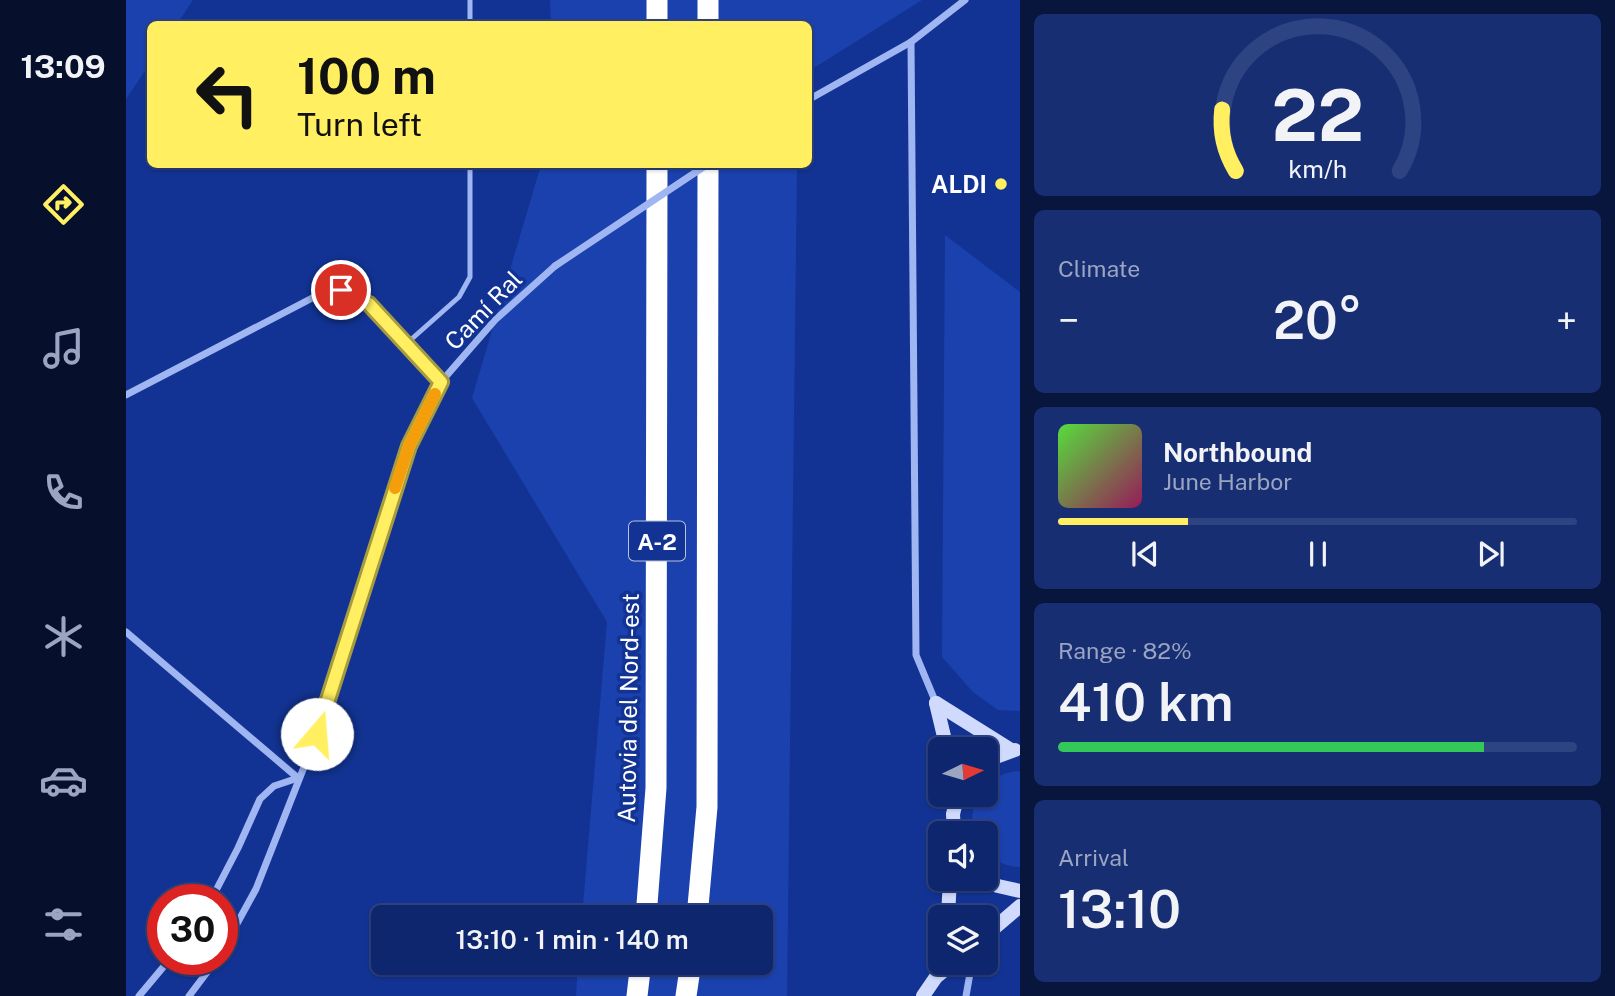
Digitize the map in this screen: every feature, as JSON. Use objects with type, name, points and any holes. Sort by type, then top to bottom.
[{"type":"highway","points":[[657,0],[657,21]]},
{"type":"highway","points":[[708,0],[708,21]]},
{"type":"highway","name":"Autovia del Nord-est","points":[[647,905],[656,788],[657,168]]},
{"type":"highway","name":"A-2","points":[[698,905],[707,807],[708,168]]},
{"type":"highway","points":[[637,996],[639,975]]},
{"type":"highway","points":[[686,996],[689,975]]},
{"type":"main road","points":[[936,703],[944,737]]},
{"type":"main road","points":[[936,703],[1016,750]]},
{"type":"main road","points":[[998,756],[1016,750]]},
{"type":"main road","points":[[998,886],[1020,891]]},
{"type":"main road","points":[[998,924],[1020,905]]},
{"type":"main road","points":[[923,996],[935,975]]},
{"type":"street","points":[[812,98],[911,42],[965,0]]},
{"type":"street","points":[[911,42],[916,655],[936,703]]},
{"type":"street","name":"Camí Ral","points":[[238,922],[256,889],[317,734],[409,446],[441,382],[495,320],[555,266],[702,168]]},
{"type":"street","points":[[126,395],[318,295],[341,290],[369,304],[441,382]]},
{"type":"street","points":[[126,632],[298,778]]},
{"type":"street","points":[[219,884],[260,799],[274,786],[298,778]]},
{"type":"street","points":[[139,996],[157,975]]},
{"type":"street","points":[[189,996],[204,975]]},
{"type":"street","points":[[966,996],[970,975]]},
{"type":"lane","points":[[470,0],[470,21]]},
{"type":"lane","points":[[406,344],[459,297],[470,277],[470,168]]},
{"type":"shaded area","points":[[126,0],[193,0],[179,21],[147,21],[147,68],[126,99]]},
{"type":"shaded area","points":[[550,0],[922,0],[812,69],[812,21],[551,21]]},
{"type":"shaded area","points":[[540,168],[797,168],[787,996],[576,996],[577,975],[773,975],[773,905],[583,905],[607,622],[472,398]]},
{"type":"shaded area","points":[[945,235],[1020,292],[1020,711],[998,710],[973,692],[942,657]]},
{"type":"shaded area","points":[[1020,771],[1020,867],[998,861],[998,821],[972,821],[974,807],[998,807],[998,777]]},
{"type":"slow traffic","points":[[395,488],[409,446],[435,394]]},
{"type":"place","name":"ALDI","points":[[1001,184]]},
{"type":"route","points":[[317,734],[409,446],[441,382],[369,304],[341,290]]}]
